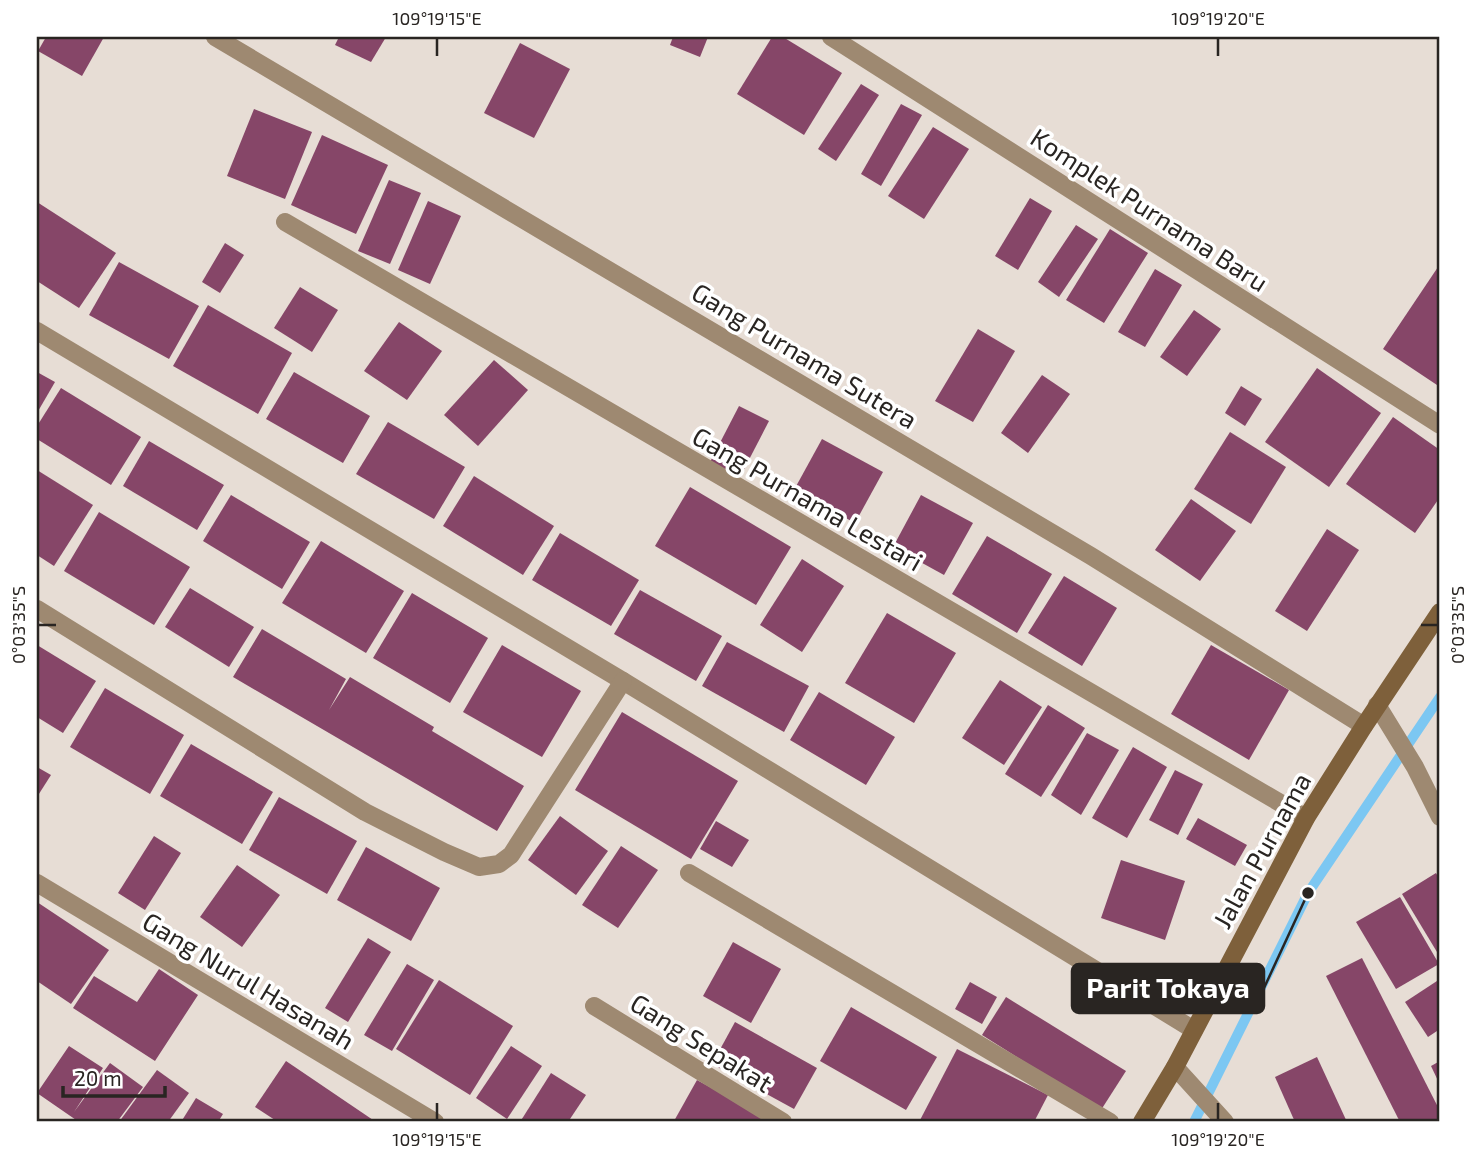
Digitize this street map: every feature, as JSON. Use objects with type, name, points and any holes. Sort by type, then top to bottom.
[{"type":"street","name":"Gang Purnama Sutera","points":[[215,37],[1091,556],[1364,726]]},
{"type":"street","name":"Komplek Purnama Baru","points":[[831,37],[1440,425]]},
{"type":"street","name":"Gang Purnama Lestari","points":[[285,222],[1306,818]]},
{"type":"street","points":[[37,331],[623,681],[1194,1030]]},
{"type":"street","points":[[37,609],[365,812],[479,867],[499,864],[511,855],[623,681]]},
{"type":"street","name":"Jalan Purnama","points":[[1142,1122],[1175,1067],[1306,818],[1440,612]]},
{"type":"street","points":[[1377,705],[1415,767],[1440,817]]},
{"type":"street","points":[[689,873],[1110,1122]]},
{"type":"street","name":"Gang Nurul Hasanah","points":[[37,883],[435,1122]]},
{"type":"street","name":"Gang Sepakat","points":[[594,1006],[783,1122]]},
{"type":"street","points":[[1175,1067],[1221,1118]]},
{"type":"building","points":[[46,37],[104,37],[82,76],[38,51]]},
{"type":"building","points":[[339,37],[386,37],[371,62],[335,45]]},
{"type":"building","points":[[673,37],[708,37],[700,57],[670,45]]},
{"type":"building","points":[[772,37],[783,37],[842,73],[804,135],[737,94]]},
{"type":"building","points":[[520,43],[570,69],[534,138],[484,113]]},
{"type":"building","points":[[861,84],[879,95],[836,161],[818,149]]},
{"type":"building","points":[[901,104],[922,115],[881,186],[861,174]]},
{"type":"building","points":[[254,109],[312,132],[285,199],[227,176]]},
{"type":"building","points":[[933,127],[969,149],[924,219],[888,196]]},
{"type":"building","points":[[322,135],[388,165],[356,234],[291,205]]},
{"type":"building","points":[[389,180],[421,193],[390,264],[358,251]]},
{"type":"building","points":[[1030,198],[1052,211],[1018,270],[995,256]]},
{"type":"building","points":[[428,201],[461,216],[430,284],[398,270]]},
{"type":"building","points":[[37,202],[116,253],[79,308],[37,281]]},
{"type":"building","points":[[1076,225],[1098,239],[1059,297],[1038,282]]},
{"type":"building","points":[[1110,229],[1148,253],[1104,323],[1066,300]]},
{"type":"building","points":[[225,243],[244,255],[220,293],[202,282]]},
{"type":"building","points":[[119,262],[199,306],[169,359],[89,315]]},
{"type":"building","points":[[1440,264],[1440,387],[1383,349]]},
{"type":"building","points":[[1155,269],[1182,285],[1145,347],[1118,332]]},
{"type":"building","points":[[300,287],[338,310],[312,352],[274,328]]},
{"type":"building","points":[[208,305],[292,353],[258,414],[173,366]]},
{"type":"building","points":[[1194,310],[1221,329],[1187,376],[1160,357]]},
{"type":"building","points":[[399,322],[442,351],[407,400],[364,371]]},
{"type":"building","points":[[978,329],[1015,351],[973,422],[935,401]]},
{"type":"building","points":[[494,360],[528,390],[478,446],[444,415]]},
{"type":"building","points":[[1317,368],[1381,413],[1329,487],[1265,442]]},
{"type":"building","points":[[37,372],[55,382],[37,413]]},
{"type":"building","points":[[294,372],[370,416],[343,463],[266,419]]},
{"type":"building","points":[[1042,375],[1070,394],[1028,453],[1001,433]]},
{"type":"building","points":[[1241,386],[1262,399],[1245,426],[1225,413]]},
{"type":"building","points":[[61,388],[141,437],[111,485],[37,439],[37,426]]},
{"type":"building","points":[[739,406],[769,421],[740,477],[710,462]]},
{"type":"building","points":[[1393,417],[1440,450],[1440,497],[1415,533],[1346,484]]},
{"type":"building","points":[[388,422],[465,467],[434,519],[356,474]]},
{"type":"building","points":[[1230,432],[1286,467],[1251,524],[1194,489]]},
{"type":"building","points":[[822,439],[883,472],[855,523],[794,490]]},
{"type":"building","points":[[149,441],[224,485],[197,530],[123,486]]},
{"type":"building","points":[[37,470],[93,505],[54,566],[37,555]]},
{"type":"building","points":[[474,476],[554,526],[523,575],[443,526]]},
{"type":"building","points":[[690,487],[791,547],[756,605],[655,546]]},
{"type":"building","points":[[231,495],[310,542],[282,589],[203,541]]},
{"type":"building","points":[[921,495],[973,523],[944,575],[893,547]]},
{"type":"building","points":[[1191,499],[1236,531],[1200,581],[1155,550]]},
{"type":"building","points":[[99,512],[190,567],[154,625],[64,571]]},
{"type":"building","points":[[1327,529],[1359,550],[1307,631],[1275,611]]},
{"type":"building","points":[[560,533],[639,580],[611,626],[532,580]]},
{"type":"building","points":[[987,536],[1052,574],[1017,633],[952,594]]},
{"type":"building","points":[[321,541],[404,591],[366,653],[282,603]]},
{"type":"building","points":[[802,559],[844,586],[802,652],[760,625]]},
{"type":"building","points":[[1064,576],[1117,608],[1082,666],[1028,633]]},
{"type":"building","points":[[190,588],[254,627],[229,667],[165,627]]},
{"type":"building","points":[[640,590],[722,636],[696,681],[614,634]]},
{"type":"building","points":[[412,593],[488,638],[450,703],[373,658]]},
{"type":"building","points":[[887,613],[956,653],[914,723],[845,683]]},
{"type":"building","points":[[262,629],[346,679],[329,710],[350,677],[434,727],[432,731],[524,786],[497,831],[233,677]]},
{"type":"building","points":[[727,642],[809,686],[784,732],[702,686]]},
{"type":"building","points":[[37,645],[96,681],[63,733],[37,717]]},
{"type":"building","points":[[502,645],[581,691],[542,757],[463,712]]},
{"type":"building","points":[[1211,645],[1289,690],[1249,760],[1171,714]]},
{"type":"building","points":[[1000,680],[1042,707],[1004,765],[962,738]]},
{"type":"building","points":[[105,688],[184,735],[150,794],[70,747]]},
{"type":"building","points":[[819,692],[895,737],[866,785],[790,740]]},
{"type":"building","points":[[1048,705],[1085,728],[1041,797],[1005,774]]},
{"type":"building","points":[[622,712],[738,781],[691,859],[575,790]]},
{"type":"building","points":[[1087,733],[1119,750],[1081,815],[1051,795]]},
{"type":"building","points":[[191,744],[273,792],[242,844],[160,796]]},
{"type":"building","points":[[1133,747],[1167,767],[1127,838],[1092,818]]},
{"type":"building","points":[[37,767],[51,775],[37,797]]},
{"type":"building","points":[[1175,770],[1203,784],[1178,835],[1149,820]]},
{"type":"building","points":[[279,797],[357,841],[327,894],[249,850]]},
{"type":"building","points":[[560,816],[608,851],[576,895],[528,860]]},
{"type":"building","points":[[1198,818],[1247,845],[1235,866],[1186,839]]},
{"type":"building","points":[[716,821],[749,840],[732,867],[700,849]]},
{"type":"building","points":[[154,836],[181,853],[145,910],[118,893]]},
{"type":"building","points":[[621,846],[658,870],[618,928],[582,905]]},
{"type":"building","points":[[366,847],[440,888],[411,941],[337,900]]},
{"type":"building","points":[[1121,860],[1185,881],[1165,940],[1101,918]]},
{"type":"building","points":[[237,865],[280,895],[242,947],[200,917]]},
{"type":"building","points":[[1436,873],[1440,880],[1440,957],[1402,894]]},
{"type":"building","points":[[1400,897],[1439,964],[1396,989],[1356,922]]},
{"type":"building","points":[[37,902],[109,950],[71,1004],[37,981]]},
{"type":"building","points":[[368,938],[391,952],[348,1022],[325,1008]]},
{"type":"building","points":[[733,942],[781,969],[751,1023],[703,996]]},
{"type":"building","points":[[1362,958],[1440,1111],[1440,1122],[1400,1122],[1326,976]]},
{"type":"building","points":[[407,964],[434,980],[392,1051],[364,1035]]},
{"type":"building","points":[[159,969],[198,995],[155,1061],[73,1008],[94,976],[137,1002]]},
{"type":"building","points":[[1440,979],[1440,1029],[1428,1037],[1405,1002]]},
{"type":"building","points":[[439,980],[513,1026],[470,1095],[396,1049]]},
{"type":"building","points":[[970,982],[997,997],[982,1024],[955,1009]]},
{"type":"building","points":[[1006,997],[1126,1071],[1101,1110],[982,1035]]},
{"type":"building","points":[[851,1007],[937,1057],[906,1110],[820,1061]]},
{"type":"building","points":[[735,1022],[817,1068],[794,1109],[712,1064]]},
{"type":"building","points":[[69,1046],[103,1068],[74,1112],[110,1063],[143,1087],[117,1122],[79,1122],[37,1093]]},
{"type":"building","points":[[511,1046],[542,1066],[507,1119],[476,1098]]},
{"type":"building","points":[[957,1049],[1048,1095],[1034,1122],[919,1122]]},
{"type":"building","points":[[1317,1057],[1347,1122],[1295,1122],[1275,1077]]},
{"type":"building","points":[[286,1061],[376,1122],[278,1122],[255,1107]]},
{"type":"building","points":[[1440,1061],[1440,1085],[1431,1066]]},
{"type":"building","points":[[157,1070],[189,1093],[168,1122],[119,1122]]},
{"type":"building","points":[[551,1073],[586,1095],[568,1122],[520,1122]]},
{"type":"building","points":[[697,1080],[774,1122],[674,1121]]},
{"type":"building","points":[[196,1098],[223,1114],[218,1122],[181,1122]]},
{"type":"waterway","points":[[1194,1122],[1308,893],[1440,697]]},
{"type":"place","name":"Parit Tokaya","points":[[1308,893]]}]
